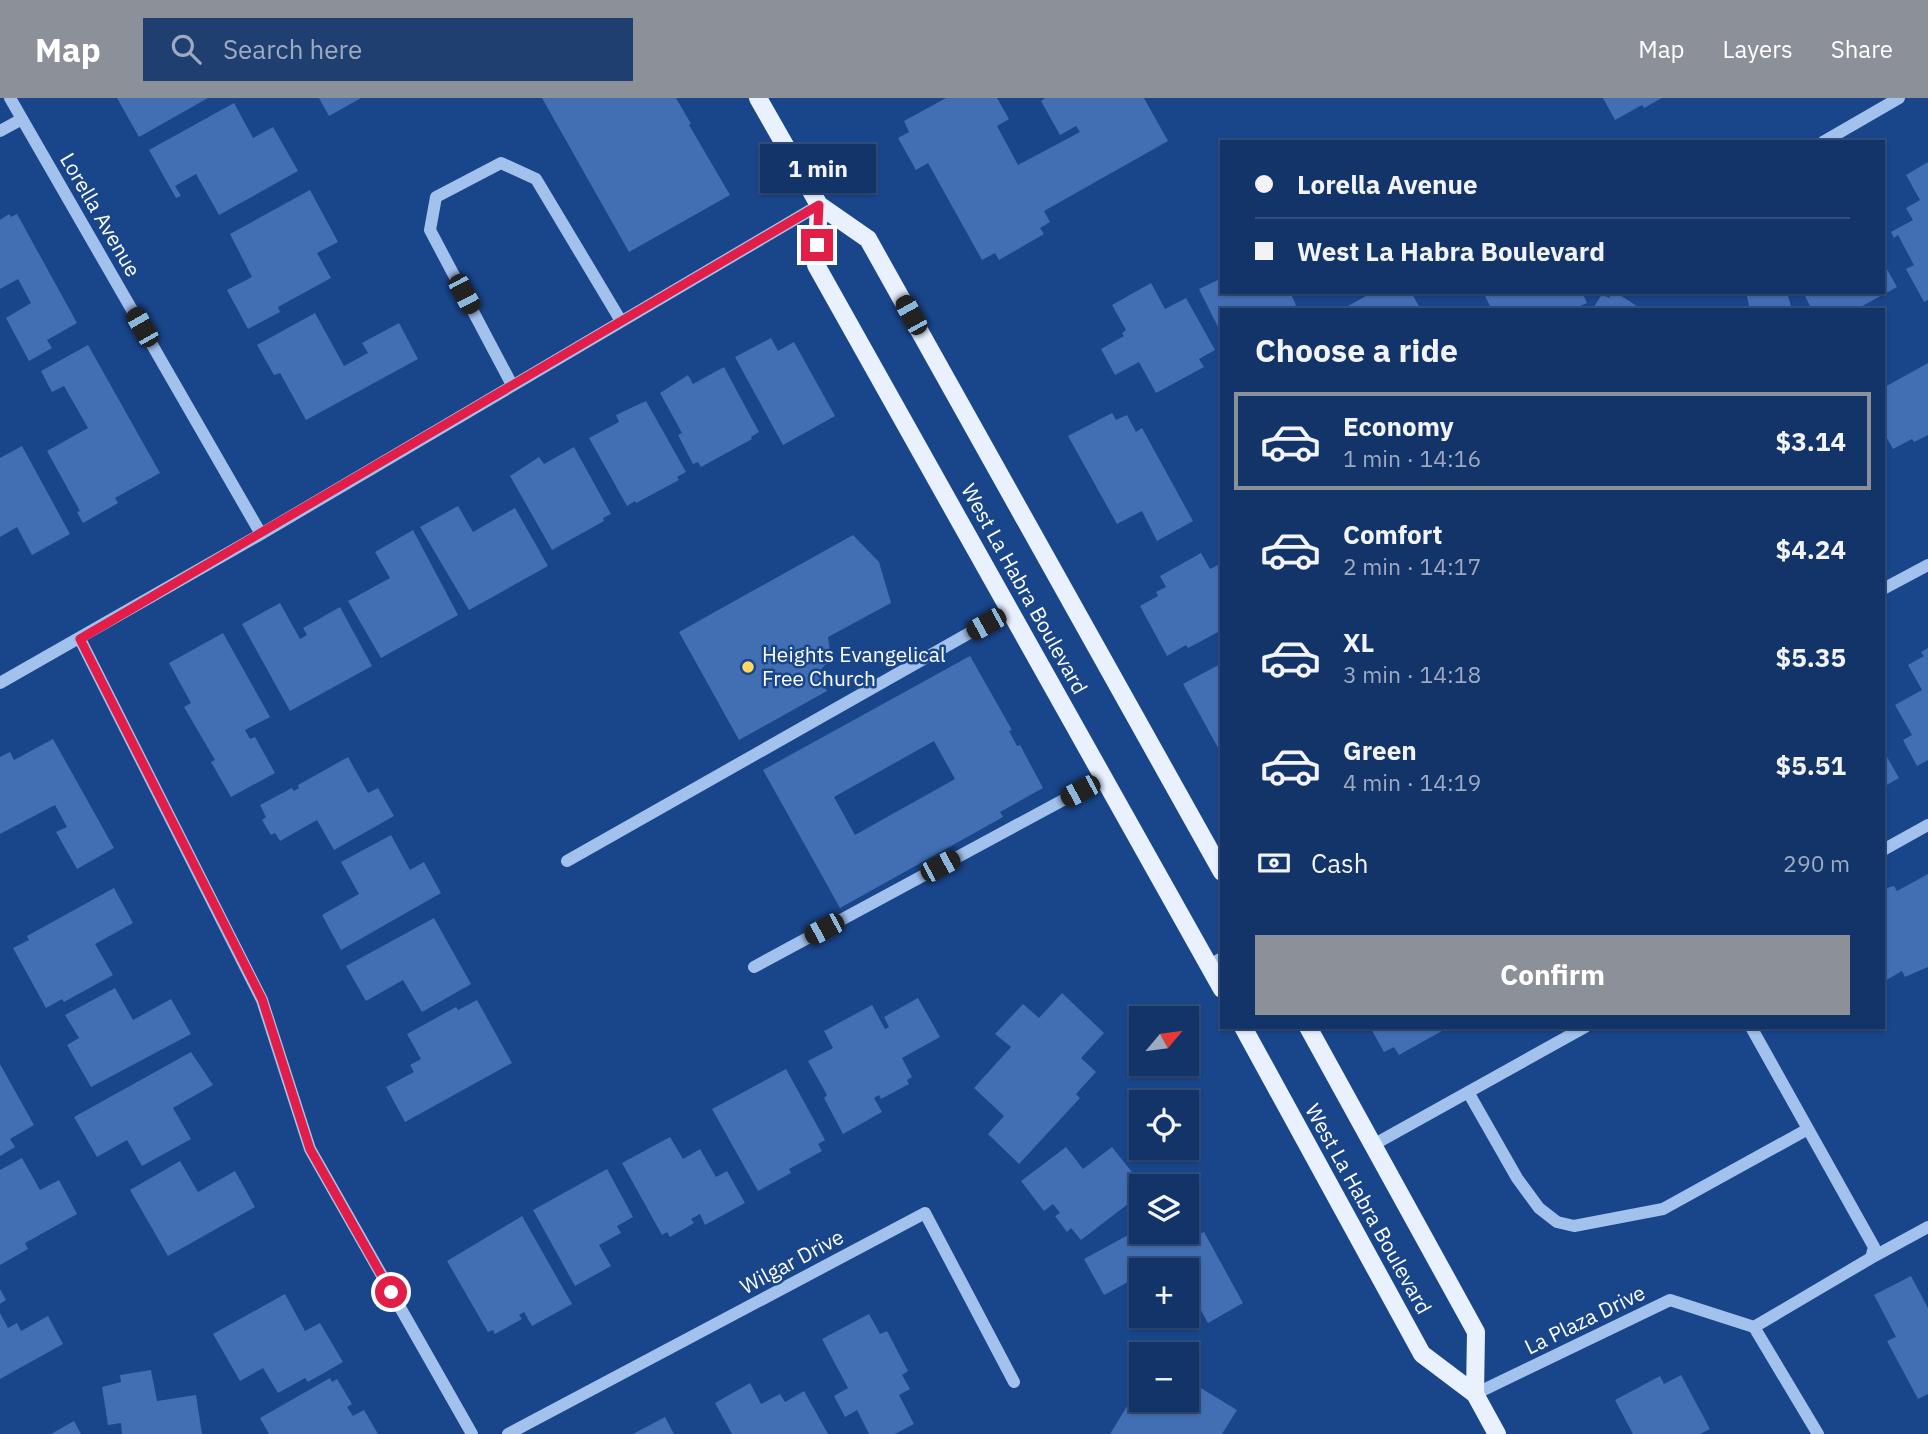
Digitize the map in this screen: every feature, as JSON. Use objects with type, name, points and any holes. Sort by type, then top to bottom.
[{"type":"main road","name":"West La Habra Boulevard","points":[[759,98],[819,205],[868,239],[1220,868]]},
{"type":"main road","name":"West La Habra Boulevard","points":[[819,205],[816,265],[1104,778],[1215,961],[1220,981]]},
{"type":"main road","name":"West La Habra Boulevard","points":[[1244,1029],[1422,1354],[1475,1394],[1497,1434]]},
{"type":"main road","name":"West La Habra Boulevard","points":[[1309,1029],[1476,1332],[1475,1394]]},
{"type":"street","name":"Lorella Avenue","points":[[10,98],[261,534]]},
{"type":"street","points":[[1826,140],[1899,98]]},
{"type":"street","points":[[0,131],[22,119]]},
{"type":"street","points":[[512,386],[430,230],[436,197],[501,163],[536,179],[621,321]]},
{"type":"street","points":[[0,683],[261,534],[819,205]]},
{"type":"street","points":[[1885,588],[1928,565]]},
{"type":"street","points":[[566,861],[1010,610]]},
{"type":"street","points":[[80,639],[262,999],[310,1149],[472,1434]]},
{"type":"street","points":[[754,967],[1104,778]]},
{"type":"street","points":[[1885,849],[1928,825]]},
{"type":"street","points":[[1373,1145],[1581,1029]]},
{"type":"street","points":[[1752,1029],[1874,1247],[1871,1258]]},
{"type":"street","points":[[1468,1092],[1517,1178],[1539,1208],[1557,1222],[1574,1226],[1663,1209],[1808,1129]]},
{"type":"street","name":"Wilgar Drive","points":[[508,1434],[925,1213],[1014,1382]]},
{"type":"street","points":[[1818,1434],[1754,1327],[1928,1227]]},
{"type":"street","name":"La Plaza Drive","points":[[1475,1394],[1670,1300],[1754,1327]]},
{"type":"building","points":[[117,98],[208,98],[139,137]]},
{"type":"building","points":[[319,98],[361,98],[329,116]]},
{"type":"building","points":[[542,98],[676,98],[730,195],[629,252]]},
{"type":"building","points":[[946,98],[997,98],[1009,119],[997,126],[1018,165],[1080,132],[1076,126],[1060,135],[1041,101],[1045,98],[1144,98],[1168,141],[1044,211],[1050,222],[1040,228],[1044,234],[999,260],[995,253],[982,260],[928,163],[916,170],[898,138],[909,132],[904,121]]},
{"type":"building","points":[[1603,98],[1662,98],[1644,108],[1642,105],[1615,120]]},
{"type":"building","points":[[234,103],[253,138],[273,127],[298,171],[219,215],[196,174],[175,186],[181,196],[176,198],[149,150]]},
{"type":"building","points":[[1928,162],[1928,300],[1924,302],[1906,269],[1914,265],[1898,235],[1894,238],[1891,232],[1913,220],[1906,208],[1920,200],[1906,175]]},
{"type":"building","points":[[310,190],[338,242],[317,253],[331,278],[278,307],[280,312],[248,329],[227,290],[252,277],[230,234]]},
{"type":"building","points":[[9,214],[11,217],[17,214],[77,323],[47,340],[52,348],[29,361],[6,318],[31,303],[18,279],[0,289],[0,220]]},
{"type":"building","points":[[1885,266],[1897,287],[1885,294]]},
{"type":"building","points":[[1220,279],[1220,294],[1291,294],[1296,305],[1291,308],[1220,308],[1220,331],[1199,289]]},
{"type":"building","points":[[1151,283],[1165,309],[1186,298],[1215,350],[1199,359],[1204,367],[1156,393],[1139,362],[1115,375],[1101,349],[1124,336],[1122,333],[1126,330],[1112,305]]},
{"type":"building","points":[[1369,294],[1412,294],[1420,308],[1345,308]]},
{"type":"building","points":[[1484,294],[1583,294],[1587,303],[1576,308],[1491,308]]},
{"type":"building","points":[[1602,294],[1609,298],[1611,294],[1618,294],[1640,308],[1593,308]]},
{"type":"building","points":[[1746,294],[1788,294],[1791,308],[1750,308]]},
{"type":"building","points":[[1804,294],[1884,294],[1859,308],[1811,308]]},
{"type":"building","points":[[315,313],[344,366],[368,353],[362,343],[399,323],[418,359],[306,420],[280,373],[274,375],[257,345]]},
{"type":"building","points":[[771,338],[778,351],[794,342],[835,416],[783,445],[735,357]]},
{"type":"building","points":[[88,345],[160,473],[115,498],[118,503],[83,523],[77,512],[80,511],[47,451],[88,428],[64,386],[52,392],[41,371]]},
{"type":"building","points":[[1928,363],[1928,435],[1914,442],[1912,439],[1893,449],[1885,435],[1885,387]]},
{"type":"building","points":[[724,367],[759,432],[751,437],[752,439],[701,467],[698,462],[693,464],[678,435],[682,433],[660,393],[688,375],[693,384]]},
{"type":"building","points":[[646,401],[686,472],[677,477],[679,480],[627,506],[589,438],[619,422],[616,415]]},
{"type":"building","points":[[1112,413],[1116,420],[1127,415],[1136,432],[1142,428],[1193,521],[1157,541],[1142,511],[1117,524],[1068,436]]},
{"type":"building","points":[[22,446],[70,534],[32,555],[17,527],[0,537],[0,458]]},
{"type":"building","points":[[574,447],[611,514],[603,518],[604,521],[552,550],[510,476],[539,457],[544,464]]},
{"type":"building","points":[[458,506],[473,532],[515,508],[548,566],[469,610],[420,527]]},
{"type":"building","points":[[413,530],[458,615],[381,658],[348,601],[390,578],[375,552]]},
{"type":"building","points":[[853,535],[879,562],[891,603],[828,637],[831,658],[817,674],[827,691],[739,740],[679,632]]},
{"type":"building","points":[[1201,553],[1210,569],[1220,564],[1220,631],[1167,656],[1140,606],[1158,596],[1156,592],[1166,587],[1160,576]]},
{"type":"building","points":[[280,603],[300,639],[307,635],[303,628],[340,607],[372,666],[290,711],[242,624]]},
{"type":"building","points":[[223,633],[270,717],[245,730],[250,739],[255,737],[275,773],[231,797],[211,762],[215,760],[184,707],[191,703],[169,663]]},
{"type":"building","points":[[1928,648],[1928,760],[1917,766],[1903,740],[1912,735],[1895,705],[1922,690],[1908,665],[1924,656],[1921,652]]},
{"type":"building","points":[[970,656],[1012,730],[1009,731],[1017,746],[1020,745],[1043,788],[1000,812],[1003,817],[840,908],[763,770]],"holes":[[[934,741],[955,779],[855,835],[834,797]]]},
{"type":"building","points":[[1220,664],[1220,751],[1183,684]]},
{"type":"building","points":[[53,739],[114,848],[77,869],[56,832],[67,827],[55,805],[0,834],[0,757],[10,752],[14,760]]},
{"type":"building","points":[[1885,754],[1899,778],[1885,786]]},
{"type":"building","points":[[348,757],[368,793],[378,788],[394,816],[334,850],[317,820],[280,841],[275,833],[271,835],[262,820],[266,817],[260,805],[292,788],[294,791],[299,788],[298,785]]},
{"type":"building","points":[[391,835],[410,870],[424,862],[441,893],[341,950],[322,915],[359,894],[341,862]]},
{"type":"building","points":[[1928,874],[1928,967],[1905,977],[1902,971],[1885,981],[1885,888],[1894,886],[1897,891]]},
{"type":"building","points":[[114,888],[133,923],[95,944],[113,975],[64,1002],[62,999],[46,1008],[13,948],[29,940],[27,936]]},
{"type":"building","points":[[434,918],[471,984],[422,1012],[403,980],[366,1001],[346,966]]},
{"type":"building","points":[[115,988],[133,1020],[171,999],[191,1034],[91,1087],[67,1045],[79,1038],[65,1015]]},
{"type":"building","points":[[1062,993],[1104,1033],[1081,1058],[1096,1072],[1076,1094],[1080,1098],[1019,1164],[988,1134],[1004,1116],[974,1088],[1011,1047],[995,1034],[1023,1004],[1039,1018]]},
{"type":"building","points":[[918,998],[940,1037],[902,1058],[912,1077],[907,1080],[909,1084],[881,1099],[879,1095],[874,1098],[882,1112],[843,1134],[824,1098],[827,1095],[808,1061],[833,1048],[824,1031],[872,1005],[885,1029],[889,1027],[884,1017]]},
{"type":"building","points":[[477,1000],[512,1063],[405,1122],[386,1087],[414,1072],[410,1065],[421,1059],[407,1034],[456,1007],[458,1010]]},
{"type":"building","points":[[1371,1029],[1445,1029],[1399,1055],[1394,1047],[1384,1052]]},
{"type":"building","points":[[191,1052],[213,1085],[173,1108],[191,1139],[142,1166],[127,1140],[97,1157],[74,1117]]},
{"type":"building","points":[[0,1064],[34,1125],[10,1139],[15,1147],[0,1156]]},
{"type":"building","points":[[786,1069],[825,1140],[818,1144],[822,1151],[789,1169],[791,1173],[758,1191],[712,1109]]},
{"type":"building","points":[[670,1137],[683,1159],[700,1149],[716,1177],[727,1171],[745,1203],[705,1225],[700,1214],[691,1219],[694,1223],[670,1237],[667,1232],[662,1235],[622,1163]]},
{"type":"building","points":[[1066,1147],[1083,1169],[1112,1147],[1133,1174],[1129,1174],[1129,1203],[1081,1240],[1071,1228],[1067,1232],[1055,1216],[1060,1213],[1053,1204],[1044,1211],[1021,1181]]},
{"type":"building","points":[[22,1158],[40,1190],[59,1180],[77,1214],[25,1243],[28,1249],[0,1265],[0,1170]]},
{"type":"building","points":[[180,1161],[198,1192],[235,1171],[255,1207],[168,1256],[130,1190]]},
{"type":"building","points":[[607,1169],[633,1217],[617,1226],[621,1233],[599,1245],[611,1266],[575,1286],[533,1210]]},
{"type":"building","points":[[522,1216],[572,1304],[532,1326],[524,1312],[519,1315],[522,1319],[495,1334],[493,1330],[488,1332],[447,1261]]},
{"type":"building","points":[[1204,1232],[1243,1303],[1208,1323],[1199,1307],[1199,1258],[1129,1258],[1129,1284],[1104,1295],[1084,1259],[1129,1235],[1129,1244],[1179,1245],[1199,1244],[1199,1235]]},
{"type":"building","points":[[1911,1276],[1928,1308],[1928,1394],[1918,1399],[1887,1341],[1896,1337],[1874,1295]]},
{"type":"building","points":[[0,1289],[6,1300],[0,1304]]},
{"type":"building","points":[[285,1294],[305,1331],[320,1323],[343,1362],[308,1382],[305,1378],[278,1393],[263,1368],[240,1381],[213,1334]]},
{"type":"building","points":[[0,1313],[8,1328],[17,1323],[21,1331],[48,1316],[63,1344],[0,1379]]},
{"type":"building","points":[[869,1314],[880,1334],[887,1331],[908,1371],[902,1375],[910,1389],[899,1395],[914,1424],[895,1434],[869,1434],[857,1410],[845,1417],[834,1396],[848,1388],[822,1339]]},
{"type":"building","points":[[151,1370],[157,1401],[196,1395],[202,1434],[122,1434],[121,1423],[108,1425],[102,1387],[121,1382],[120,1375]]},
{"type":"building","points":[[1681,1375],[1710,1429],[1700,1434],[1633,1434],[1615,1400],[1660,1376],[1664,1384]]},
{"type":"building","points":[[330,1378],[332,1382],[337,1379],[352,1404],[347,1407],[353,1416],[364,1410],[378,1434],[269,1434],[260,1418]]},
{"type":"building","points":[[750,1383],[761,1404],[780,1394],[785,1402],[804,1391],[828,1434],[732,1434],[715,1403]]},
{"type":"building","points":[[1199,1387],[1237,1410],[1222,1434],[1110,1434],[1129,1403],[1129,1412],[1199,1412]]},
{"type":"building","points":[[665,1417],[674,1434],[633,1434]]},
{"type":"building","points":[[74,1421],[81,1434],[51,1434]]},
{"type":"place","name":"Heights Evangelical Free Church","points":[[748,667]]},
{"type":"route","points":[[391,1292],[310,1149],[262,999],[80,639],[819,205],[817,245]]}]
